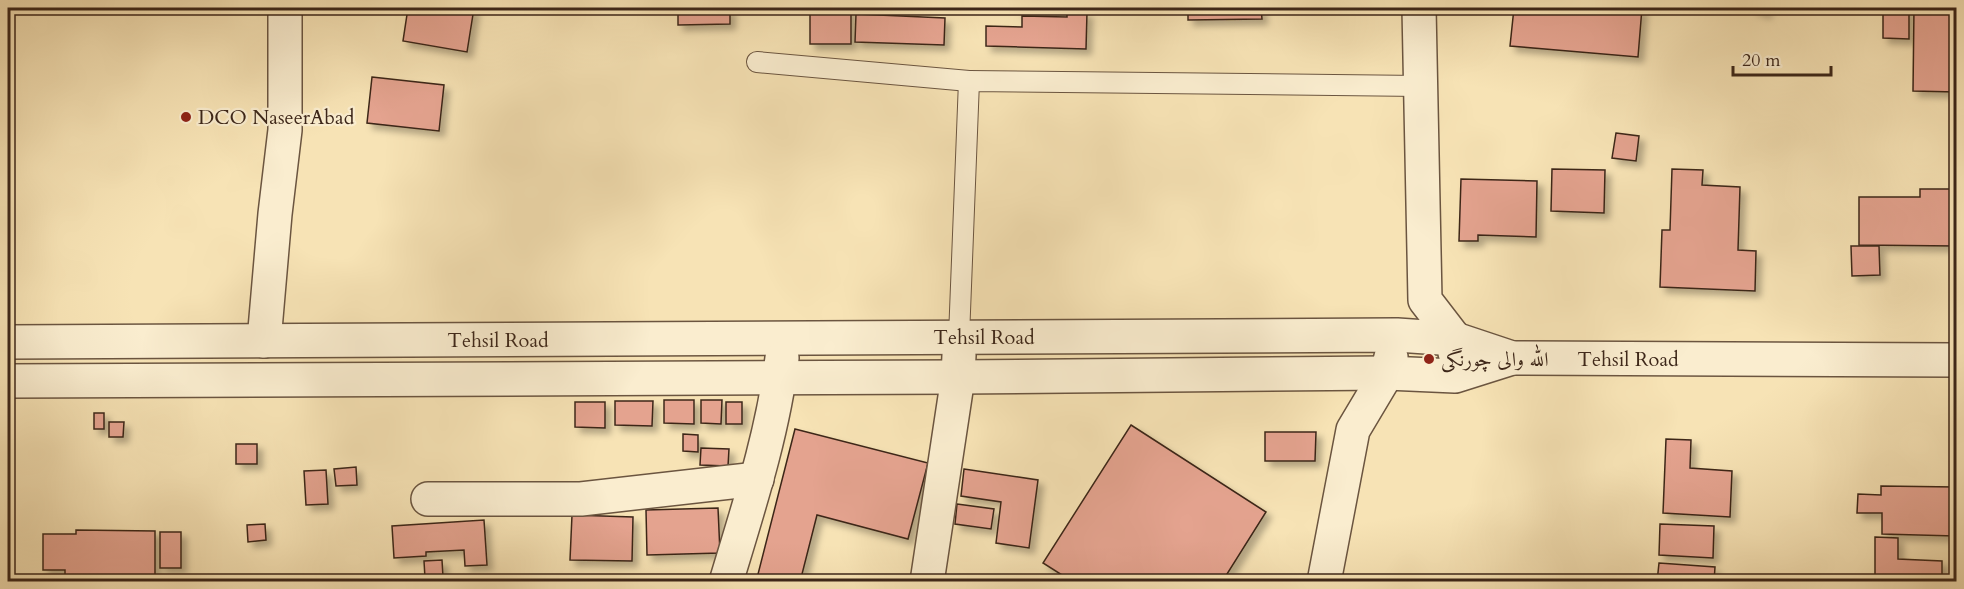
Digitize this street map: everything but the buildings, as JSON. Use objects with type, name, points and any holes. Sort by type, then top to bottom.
[{"type":"street","points":[[264,341],[285,130],[285,8]]},
{"type":"street","points":[[1419,8],[1425,300],[1455,339],[1455,376]]},
{"type":"street","points":[[1324,582],[1353,430],[1387,373],[1397,335],[1425,300]]},
{"type":"street","name":"Tehsil Road","points":[[8,342],[1397,335],[1455,339],[1512,358],[1956,360]]},
{"type":"street","points":[[726,582],[756,479],[780,378],[784,338]]},
{"type":"street","points":[[927,582],[958,377],[959,338]]},
{"type":"street","points":[[8,381],[1387,373],[1455,376],[1512,358]]},
{"type":"street","points":[[428,499],[581,499],[756,479]]},
{"type":"lane","points":[[758,62],[969,81],[1420,86]]},
{"type":"lane","points":[[959,338],[969,81]]},
{"type":"place","name":"DCO NaseerAbad","points":[[186,117]]},
{"type":"place","name":"اللہ والی چورنگی","points":[[1429,359]]}]
